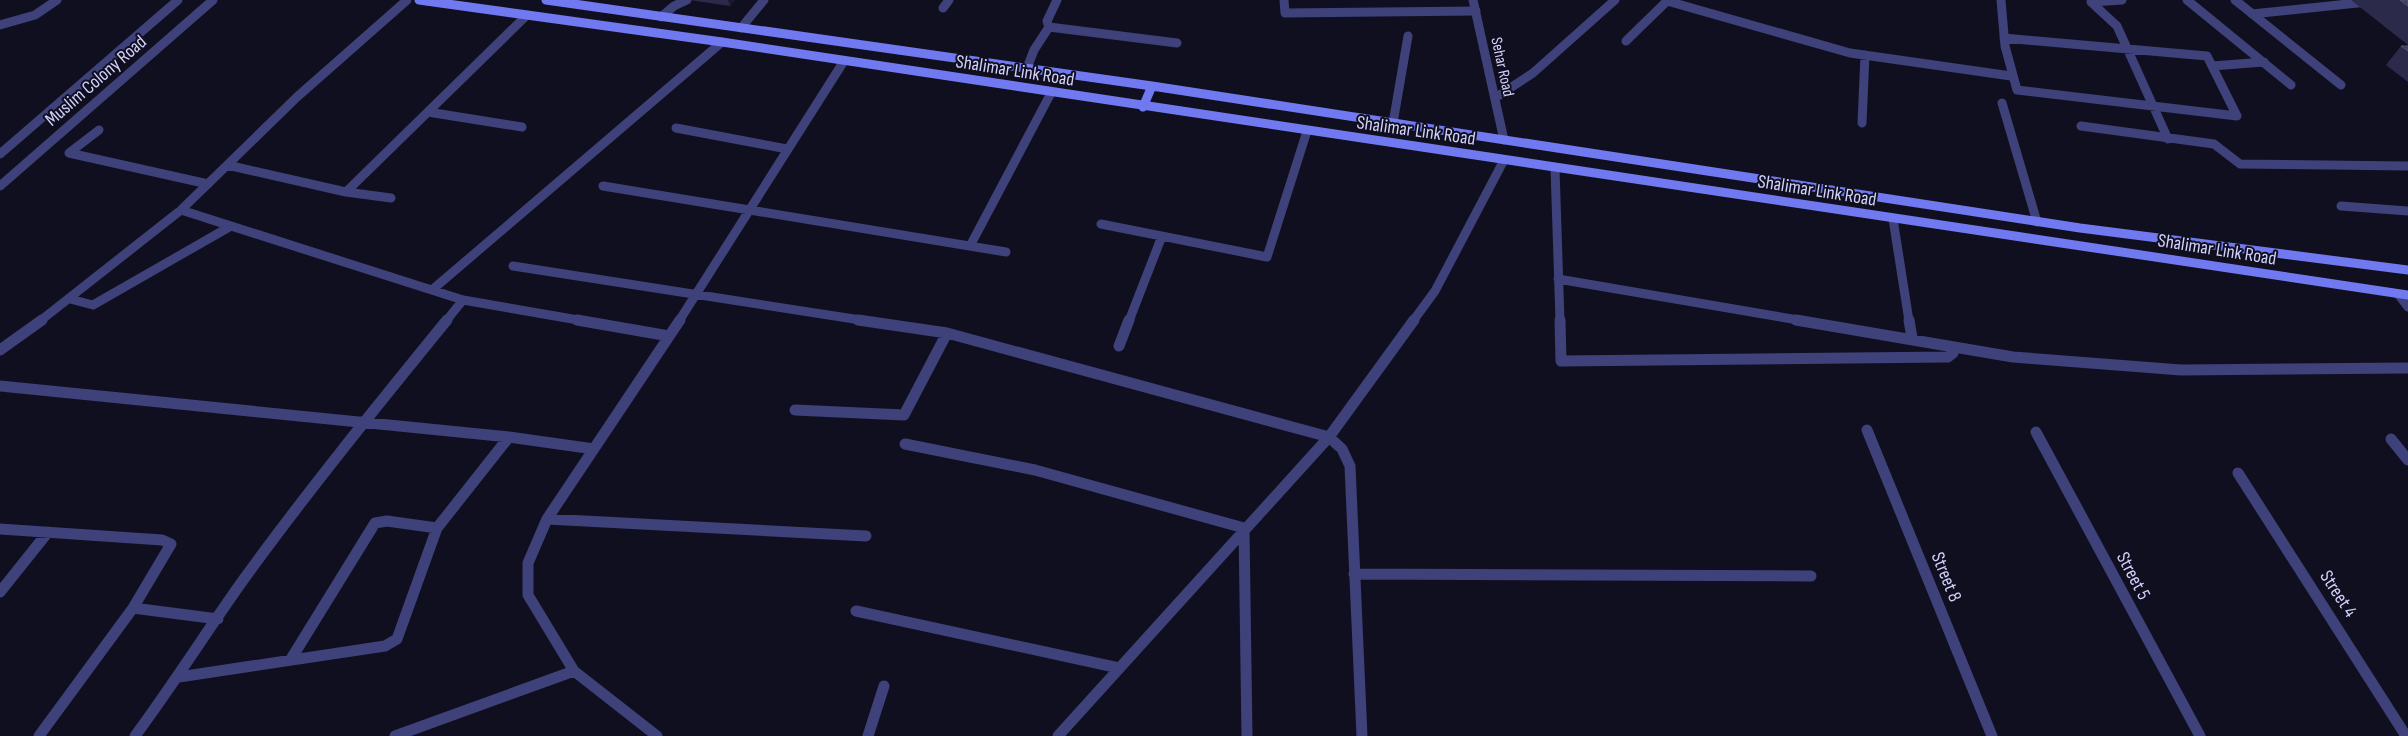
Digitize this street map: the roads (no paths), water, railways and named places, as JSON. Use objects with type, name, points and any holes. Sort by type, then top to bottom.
[{"type":"main road","name":"Shalimar Link Road","points":[[419,0],[722,42],[1307,132],[2403,294]]},
{"type":"main road","name":"Shalimar Link Road","points":[[546,0],[1152,86],[2037,222],[2408,270]]},
{"type":"main road","points":[[1143,107],[1152,86]]},
{"type":"main road","points":[[1953,208],[1956,227]]},
{"type":"street","points":[[0,25],[34,15],[57,0]]},
{"type":"street","name":"Muslim Colony Road","points":[[0,154],[178,0]]},
{"type":"street","name":"Muslim Colony Road","points":[[0,186],[213,0]]},
{"type":"street","points":[[0,350],[70,299],[181,210],[297,98],[407,0]]},
{"type":"street","points":[[661,16],[674,6],[687,0]]},
{"type":"street","points":[[741,28],[764,0]]},
{"type":"street","points":[[943,8],[949,0]]},
{"type":"street","points":[[1049,27],[1047,21],[1057,0]]},
{"type":"street","points":[[1284,0],[1285,13],[1476,11]]},
{"type":"street","name":"Sehar Road","points":[[1473,0],[1504,140]]},
{"type":"street","points":[[1495,98],[1534,73],[1615,0]]},
{"type":"street","points":[[2001,0],[2004,38],[2011,76],[2017,90],[2237,116],[2207,56],[2004,38]]},
{"type":"street","points":[[2122,0],[2091,2],[2117,26],[2168,139]]},
{"type":"street","points":[[2187,0],[2291,85]]},
{"type":"street","points":[[2235,0],[2341,85]]},
{"type":"street","points":[[1626,41],[1667,1],[1850,53],[2011,76]]},
{"type":"street","points":[[2252,14],[2370,2]]},
{"type":"street","points":[[346,192],[527,15]]},
{"type":"street","points":[[1049,27],[1177,43]]},
{"type":"street","points":[[1027,68],[1034,50],[1049,27]]},
{"type":"street","points":[[1393,123],[1408,36]]},
{"type":"street","points":[[432,290],[722,42]]},
{"type":"street","points":[[1862,123],[1865,55]]},
{"type":"street","points":[[657,736],[574,671],[528,595],[528,564],[547,519],[696,296],[746,211],[844,61]]},
{"type":"street","points":[[2212,66],[2264,62]]},
{"type":"street","points":[[970,246],[1051,93]]},
{"type":"street","points":[[2002,103],[2037,222]]},
{"type":"street","points":[[428,112],[522,127]]},
{"type":"street","points":[[2081,126],[2214,144],[2240,164],[2408,166]]},
{"type":"street","points":[[676,128],[787,149]]},
{"type":"street","points":[[99,130],[69,153],[208,184]]},
{"type":"street","points":[[1101,224],[1267,257],[1307,132]]},
{"type":"street","points":[[1058,736],[1244,528],[1329,437],[1435,291],[1504,160]]},
{"type":"street","points":[[227,166],[346,192],[391,198]]},
{"type":"street","points":[[1555,168],[1561,362],[1948,357],[1953,353],[1954,347]]},
{"type":"street","points":[[603,186],[746,211],[1006,252]]},
{"type":"street","points":[[2341,206],[2408,211]]},
{"type":"street","points":[[181,210],[463,300],[669,336]]},
{"type":"street","points":[[1893,219],[1912,338]]},
{"type":"street","points":[[70,299],[93,305],[231,226]]},
{"type":"street","points":[[1119,346],[1162,236]]},
{"type":"street","points":[[513,266],[696,296],[947,333],[1329,437],[1342,450],[1350,466],[1362,736]]},
{"type":"street","points":[[1558,279],[1912,338],[2013,357],[2181,370],[2408,368]]},
{"type":"street","points":[[2403,294],[2408,307]]},
{"type":"street","points":[[135,736],[179,676],[241,584],[364,422],[463,300]]},
{"type":"street","points":[[794,410],[904,415],[947,333]]},
{"type":"street","points":[[0,386],[509,437],[594,449]]},
{"type":"street","name":"Street 8","points":[[1867,430],[1992,736]]},
{"type":"street","name":"Street 5","points":[[2036,432],[2200,736]]},
{"type":"street","points":[[179,676],[385,646],[397,639],[437,528],[509,437]]},
{"type":"street","points":[[2391,439],[2408,460]]},
{"type":"street","points":[[904,444],[1035,470],[1244,528]]},
{"type":"street","name":"Street 4","points":[[2238,473],[2406,736]]},
{"type":"street","points":[[547,519],[866,536]]},
{"type":"street","points":[[291,659],[375,524],[387,521],[437,528]]},
{"type":"street","points":[[1244,528],[1247,736]]},
{"type":"street","points":[[0,529],[162,540],[171,544],[133,608],[39,736]]},
{"type":"street","points":[[0,592],[48,532]]},
{"type":"street","points":[[1354,574],[1811,576]]},
{"type":"street","points":[[133,608],[218,619]]},
{"type":"street","points":[[856,611],[1119,668]]},
{"type":"street","points":[[395,736],[574,671]]},
{"type":"street","points":[[868,736],[884,686]]}]
